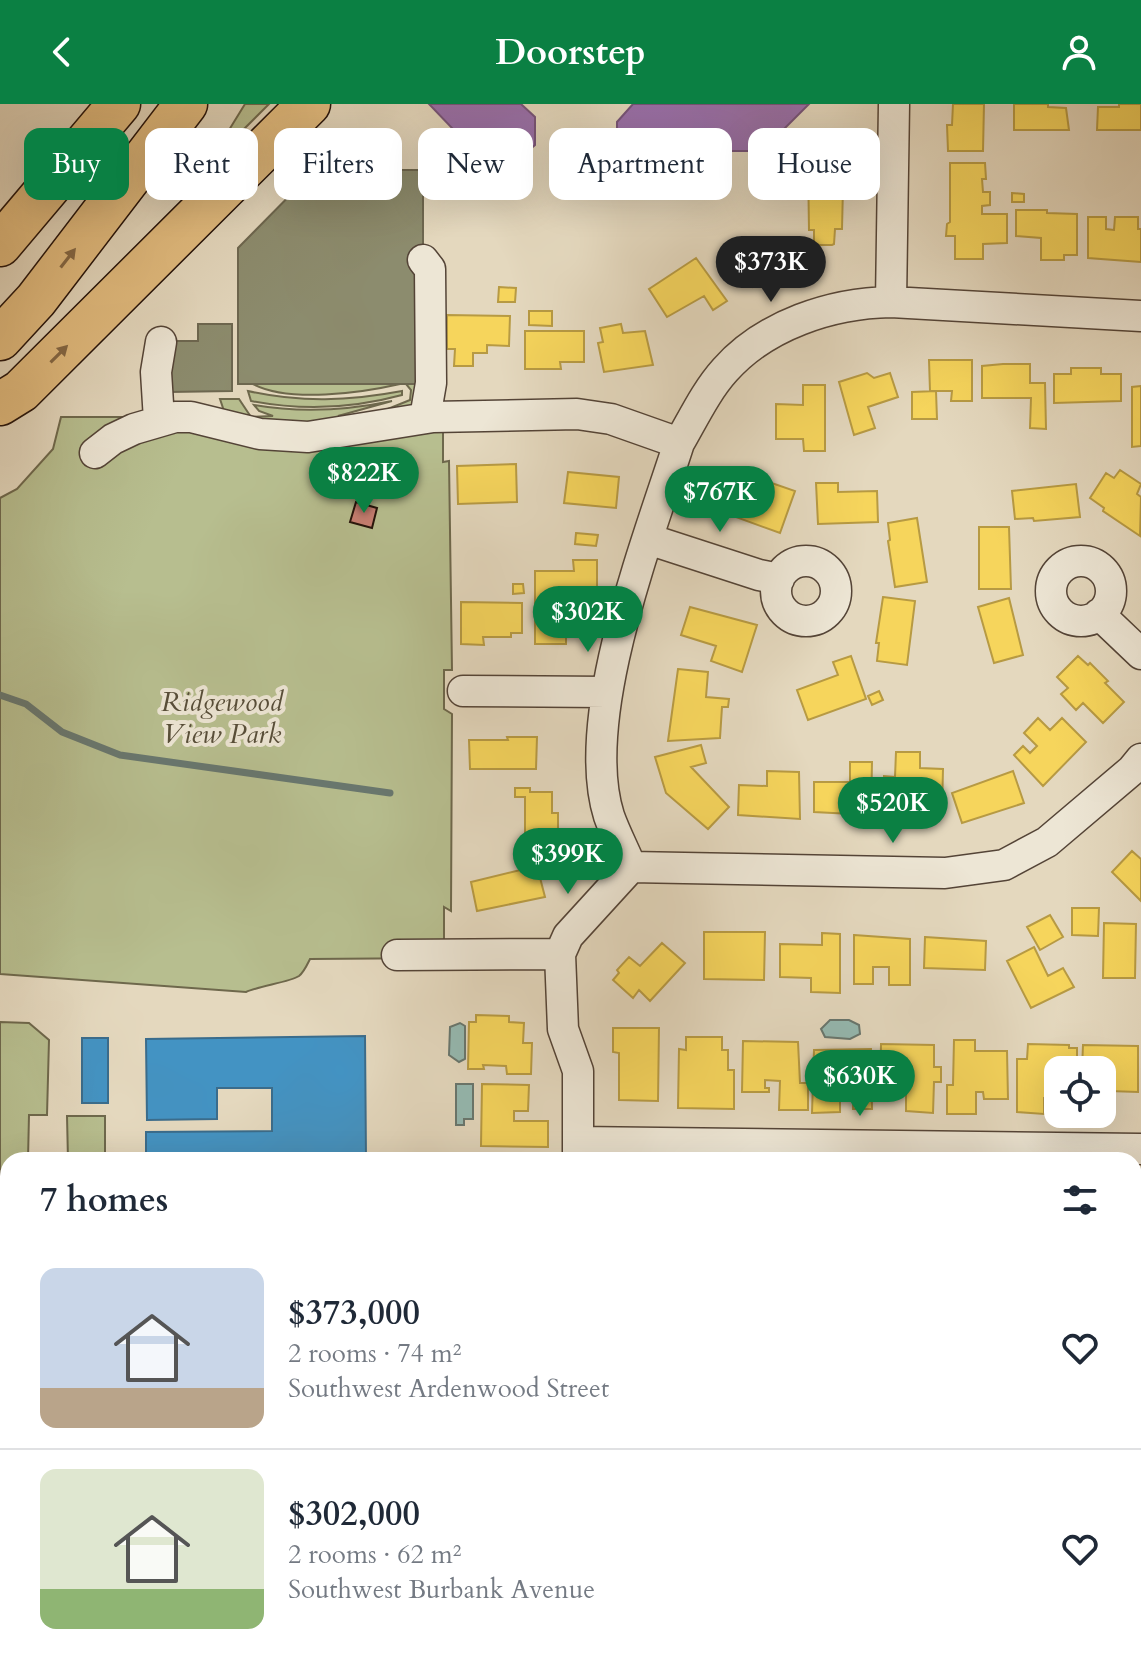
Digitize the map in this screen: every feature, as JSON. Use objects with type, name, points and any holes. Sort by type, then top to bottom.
[{"type":"highway","points":[[0,245],[119,104]]},
{"type":"highway","points":[[0,339],[36,300],[186,104]]},
{"type":"highway","points":[[0,404],[21,391],[309,104]]},
{"type":"street","points":[[891,302],[894,104]]},
{"type":"street","points":[[423,260],[430,269],[431,383],[436,417]]},
{"type":"street","points":[[631,867],[609,815],[601,760],[607,692],[621,630],[679,443],[710,390],[741,354],[813,314],[866,303],[1141,316]]},
{"type":"street","points":[[159,420],[156,372],[161,342]]},
{"type":"street","points":[[95,453],[113,439],[159,420],[175,417],[191,417],[260,434],[308,437],[436,417],[577,414],[611,419],[679,443]]},
{"type":"street","points":[[648,539],[779,579]]},
{"type":"street","points":[[1099,614],[1141,654]]},
{"type":"street","points":[[463,691],[607,692]]},
{"type":"street","points":[[1138,769],[1047,842],[1004,865],[945,873],[631,867],[568,936],[560,954],[563,1029],[578,1071],[578,1151],[1141,1149]]},
{"type":"street","points":[[397,955],[560,954]]},
{"type":"green space","points":[[245,104],[269,104],[245,128],[230,128]]},
{"type":"green space","points":[[253,384],[400,384],[346,393],[305,395],[268,390]]},
{"type":"green space","name":"Ridgewood View Park","points":[[406,384],[427,384],[443,417],[443,462],[449,461],[452,670],[444,670],[444,709],[452,714],[451,911],[444,907],[444,958],[310,959],[299,976],[246,992],[0,974],[0,498],[17,489],[53,449],[61,417],[226,417],[220,399],[239,399],[251,417],[273,416],[259,411],[254,405],[323,410],[392,401],[338,416],[373,415],[410,400],[411,390]]},
{"type":"green space","points":[[248,391],[306,399],[344,399],[402,391],[402,395],[346,406],[308,407],[251,401]]},
{"type":"green space","points":[[0,1022],[29,1023],[49,1040],[47,1115],[29,1115],[28,1152],[0,1152]]},
{"type":"green space","points":[[67,1116],[105,1116],[105,1152],[68,1152]]},
{"type":"water","points":[[830,1020],[849,1020],[859,1025],[860,1034],[850,1039],[825,1037],[821,1029]]},
{"type":"water","points":[[460,1023],[465,1026],[465,1059],[459,1062],[449,1055],[450,1027]]},
{"type":"water","points":[[456,1084],[473,1084],[473,1119],[464,1119],[464,1125],[456,1125]]},
{"type":"building: Homes","points":[[953,104],[984,104],[983,151],[948,151],[947,125],[952,125]]},
{"type":"building: Homes","points":[[1014,104],[1048,104],[1048,107],[1066,108],[1069,130],[1014,130]]},
{"type":"building: Homes","points":[[1119,104],[1141,104],[1141,130],[1097,130],[1098,107],[1119,107]]},
{"type":"building: Homes","points":[[950,163],[985,163],[983,192],[990,192],[990,205],[982,206],[982,214],[1007,214],[1007,243],[983,244],[983,259],[955,259],[955,236],[946,236],[950,222]]},
{"type":"building: Homes","points":[[1012,193],[1024,194],[1024,202],[1012,202]]},
{"type":"building: Homes","points":[[809,200],[843,200],[842,229],[835,229],[834,244],[814,245],[814,230],[809,230]]},
{"type":"building: Homes","points":[[1016,210],[1077,214],[1077,255],[1064,255],[1064,260],[1041,260],[1041,238],[1016,236]]},
{"type":"building: Homes","points":[[1088,217],[1106,217],[1106,229],[1114,230],[1115,217],[1138,217],[1141,262],[1088,258]]},
{"type":"building: Homes","points":[[775,242],[792,268],[753,287],[748,278],[738,282],[728,262]]},
{"type":"building: Homes","points":[[696,258],[727,301],[713,310],[704,296],[667,317],[649,289]]},
{"type":"building: Homes","points":[[499,287],[516,288],[515,302],[498,302]]},
{"type":"building: Homes","points":[[529,311],[552,311],[552,326],[529,325]]},
{"type":"building: Homes","points":[[447,315],[510,316],[509,346],[487,345],[487,353],[473,353],[473,366],[454,366],[455,349],[447,349]]},
{"type":"building: Homes","points":[[621,324],[623,333],[645,331],[653,365],[604,372],[598,343],[603,342],[600,328]]},
{"type":"building: Homes","points":[[525,331],[584,331],[584,362],[560,362],[561,369],[525,369]]},
{"type":"building: Homes","points":[[929,360],[972,360],[972,401],[951,401],[952,391],[930,391]]},
{"type":"building: Homes","points":[[1030,364],[1030,383],[1045,383],[1046,429],[1030,428],[1031,398],[982,398],[982,366]]},
{"type":"building: Homes","points":[[1071,368],[1101,368],[1101,374],[1121,374],[1121,401],[1054,403],[1054,374],[1071,374]]},
{"type":"building: Homes","points":[[867,373],[874,378],[890,373],[898,397],[868,407],[875,428],[854,435],[839,382]]},
{"type":"building: Homes","points":[[803,385],[825,385],[825,451],[804,451],[803,439],[776,439],[776,404],[803,405]]},
{"type":"building: Homes","points":[[1141,386],[1141,446],[1132,447],[1132,387]]},
{"type":"building: Homes","points":[[936,391],[937,419],[912,419],[912,392]]},
{"type":"building: Homes","points":[[516,464],[517,502],[458,504],[457,466]]},
{"type":"building: Homes","points":[[1120,470],[1141,484],[1137,494],[1141,497],[1140,536],[1103,511],[1104,508],[1090,498],[1106,473],[1114,478]]},
{"type":"building: Homes","points":[[568,472],[619,477],[616,508],[564,503]]},
{"type":"building: Homes","points":[[763,480],[795,491],[780,533],[722,512],[732,484],[759,493]]},
{"type":"building: Homes","points":[[816,483],[838,483],[838,492],[877,491],[878,522],[818,524]]},
{"type":"building: Homes","points":[[1076,484],[1080,517],[1034,521],[1033,518],[1015,519],[1012,491]]},
{"type":"building: Homes","points":[[917,518],[927,582],[895,587],[888,523]]},
{"type":"building: Homes","points":[[979,527],[1009,527],[1011,589],[979,589]]},
{"type":"building: Homes","points":[[576,533],[598,535],[596,546],[575,544]]},
{"type":"building: Homes","points":[[573,560],[597,560],[597,598],[566,598],[566,644],[535,644],[535,571],[574,571]]},
{"type":"building: Homes","points":[[513,584],[523,584],[524,593],[513,594]]},
{"type":"building: Homes","points":[[883,597],[915,601],[907,665],[877,661],[879,643],[876,643]]},
{"type":"building: Homes","points":[[1009,598],[1023,655],[994,663],[978,607]]},
{"type":"building: Homes","points":[[461,602],[522,603],[522,633],[511,633],[511,637],[483,637],[484,645],[461,644]]},
{"type":"building: Homes","points":[[690,607],[757,625],[742,672],[711,661],[716,646],[681,635]]},
{"type":"building: Homes","points":[[851,656],[866,699],[808,720],[797,690],[838,675],[833,662]]},
{"type":"building: Homes","points":[[1078,656],[1108,681],[1105,683],[1124,702],[1103,723],[1083,703],[1076,710],[1061,694],[1068,688],[1057,677]]},
{"type":"building: Homes","points":[[678,669],[708,672],[706,697],[729,699],[728,707],[722,707],[720,738],[668,741]]},
{"type":"building: Homes","points":[[879,691],[883,700],[872,705],[868,696]]},
{"type":"building: Homes","points":[[1038,718],[1050,730],[1062,718],[1086,742],[1043,786],[1014,755],[1023,746],[1030,753],[1037,746],[1024,733]]},
{"type":"building: Homes","points":[[507,737],[537,737],[536,769],[470,769],[469,740],[508,740]]},
{"type":"building: Homes","points":[[701,745],[706,763],[691,767],[729,807],[708,829],[666,793],[655,757]]},
{"type":"building: Homes","points":[[896,752],[920,752],[920,768],[943,769],[942,811],[927,811],[927,815],[902,815],[902,823],[883,823],[884,776],[895,777]]},
{"type":"building: Homes","points":[[850,762],[872,762],[871,815],[814,812],[814,782],[850,782]]},
{"type":"building: Homes","points":[[767,771],[799,772],[800,819],[738,815],[739,785],[767,786]]},
{"type":"building: Homes","points":[[1013,771],[1024,803],[962,823],[952,793]]},
{"type":"building: Homes","points":[[515,788],[552,792],[552,813],[558,813],[558,850],[525,851],[525,797],[515,797]]},
{"type":"building: Homes","points":[[1132,851],[1141,859],[1141,901],[1112,872]]},
{"type":"building: Homes","points":[[537,866],[545,897],[477,911],[471,882]]},
{"type":"building: Homes","points":[[1072,908],[1099,908],[1098,936],[1072,935]]},
{"type":"building: Homes","points":[[1050,915],[1063,937],[1040,950],[1027,927]]},
{"type":"building: Homes","points":[[1104,923],[1136,924],[1135,978],[1103,978]]},
{"type":"building: Homes","points":[[704,932],[765,932],[764,980],[704,979]]},
{"type":"building: Homes","points":[[822,933],[840,934],[840,993],[811,992],[811,978],[780,977],[780,944],[822,945]]},
{"type":"building: Homes","points":[[854,935],[910,939],[910,985],[889,985],[889,967],[873,967],[873,984],[854,984]]},
{"type":"building: Homes","points":[[925,937],[986,941],[985,970],[924,968]]},
{"type":"building: Homes","points":[[662,943],[685,963],[650,1001],[639,990],[633,998],[613,980],[619,973],[617,970],[629,957],[640,966]]},
{"type":"building: Homes","points":[[1034,947],[1048,976],[1063,968],[1074,987],[1031,1008],[1007,961]]},
{"type":"building: Homes","points":[[476,1015],[509,1016],[509,1022],[524,1023],[523,1043],[532,1043],[531,1074],[507,1074],[506,1066],[483,1065],[484,1069],[468,1069],[469,1022],[476,1022]]},
{"type":"building: Homes","points":[[613,1028],[659,1028],[658,1101],[619,1100],[619,1053],[613,1052]]},
{"type":"building: Homes","points":[[686,1037],[722,1037],[722,1050],[728,1050],[728,1070],[734,1070],[734,1109],[678,1108],[679,1049],[686,1050]]},
{"type":"building: Homes","points":[[954,1040],[975,1040],[975,1051],[1007,1051],[1008,1099],[984,1099],[983,1092],[976,1092],[976,1114],[947,1114],[947,1085],[953,1085]]},
{"type":"building: Homes","points":[[743,1041],[798,1042],[800,1083],[808,1083],[808,1110],[779,1110],[780,1081],[765,1080],[765,1088],[769,1088],[769,1092],[742,1092]]},
{"type":"building: Homes","points":[[881,1044],[934,1045],[934,1067],[941,1067],[941,1082],[934,1082],[933,1113],[906,1111],[906,1091],[880,1091]]},
{"type":"building: Homes","points":[[1028,1044],[1077,1048],[1077,1056],[1044,1056],[1044,1114],[1017,1112],[1017,1059],[1027,1059]]},
{"type":"building: Homes","points":[[1083,1045],[1138,1046],[1138,1092],[1116,1091],[1116,1056],[1083,1056]]},
{"type":"building: Homes","points":[[871,1049],[872,1109],[853,1109],[853,1095],[840,1095],[840,1112],[812,1113],[814,1050]]},
{"type":"building: Homes","points":[[482,1084],[529,1085],[528,1111],[514,1111],[514,1121],[548,1121],[548,1147],[481,1146]]},
{"type":"building: Offices","points":[[429,104],[521,104],[535,117],[535,145],[533,147],[533,128],[452,128]]},
{"type":"building: Offices","points":[[633,104],[809,104],[785,128],[748,128],[748,151],[732,151],[732,128],[617,128],[617,122]]},
{"type":"building: Schools","points":[[365,1036],[366,1152],[146,1152],[146,1132],[272,1131],[272,1088],[217,1088],[217,1119],[147,1120],[146,1039]]},
{"type":"building: Schools","points":[[82,1038],[108,1038],[108,1103],[82,1103]]},
{"type":"building: Industry","points":[[402,170],[418,170],[418,200],[423,200],[423,384],[238,384],[238,248],[285,200],[402,200]]},
{"type":"building: Industry","points":[[198,324],[232,324],[232,391],[170,392],[170,341],[198,341]]},
{"type":"building: Other","points":[[356,502],[377,508],[372,528],[350,522]]},
{"type":"waterway","points":[[0,695],[26,704],[62,732],[120,755],[390,793]]}]
